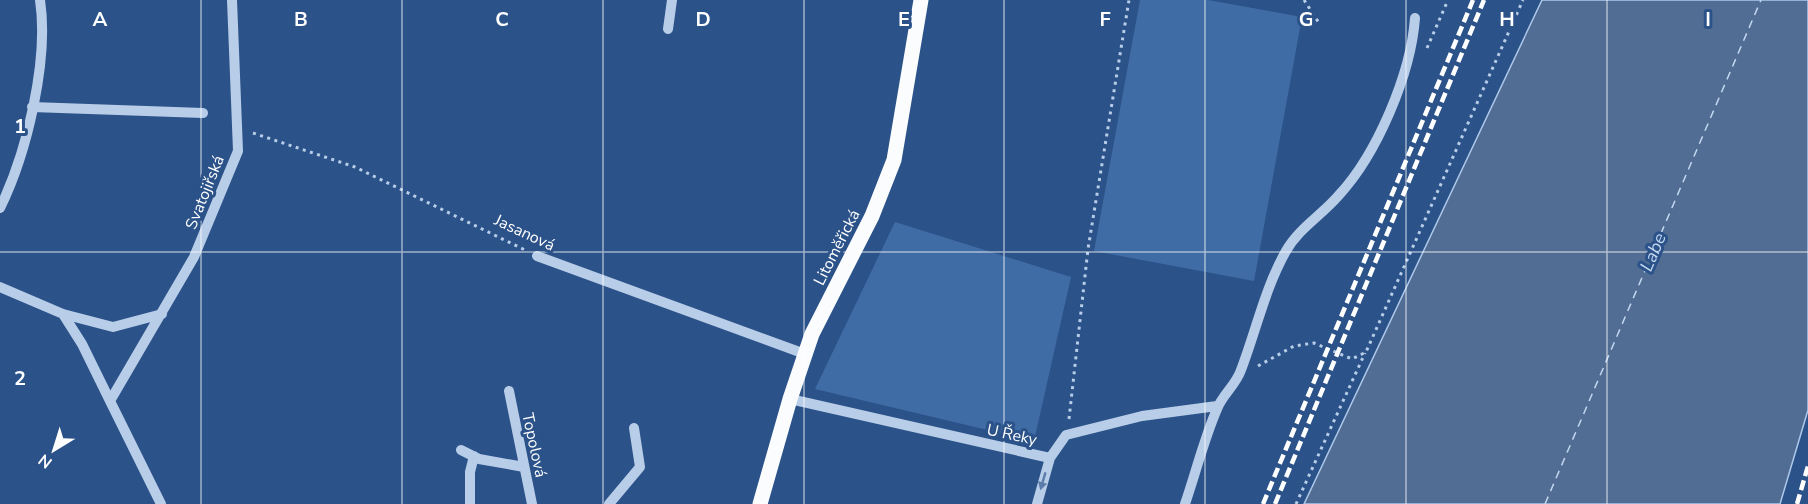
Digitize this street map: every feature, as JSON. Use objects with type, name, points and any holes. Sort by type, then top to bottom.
[{"type":"main road","name":"Litoměřická","points":[[760,504],[790,399],[812,334],[872,216],[894,160],[921,0]]},
{"type":"street","points":[[0,208],[12,183],[27,138],[44,28],[40,0]]},
{"type":"street","name":"Svatojiřská","points":[[110,401],[194,257],[238,151],[232,0]]},
{"type":"street","points":[[668,29],[672,0]]},
{"type":"street","points":[[1185,504],[1217,406],[1240,374],[1264,299],[1286,251],[1300,232],[1337,198],[1360,171],[1379,139],[1413,42],[1415,18]]},
{"type":"street","points":[[32,107],[203,113]]},
{"type":"street","name":"Jasanová","points":[[537,256],[805,354]]},
{"type":"street","points":[[0,288],[63,314],[113,327],[162,314]]},
{"type":"street","points":[[63,314],[81,344],[161,504]]},
{"type":"street","name":"Topolová","points":[[509,391],[532,504]]},
{"type":"street","name":"U Řeky","points":[[790,399],[1050,458],[1066,435]]},
{"type":"street","points":[[1066,435],[1142,416],[1217,406]]},
{"type":"street","points":[[609,504],[640,467],[634,428]]},
{"type":"street","points":[[461,450],[474,456],[524,467]]},
{"type":"street","points":[[470,504],[470,472],[474,456]]},
{"type":"street","points":[[1037,504],[1050,458]]},
{"type":"path","points":[[1066,435],[1074,388],[1088,249],[1130,0]]},
{"type":"path","points":[[1304,0],[1319,23]]},
{"type":"path","points":[[1296,504],[1523,0]]},
{"type":"path","name":"Jasanová","points":[[237,128],[355,167],[537,256]]},
{"type":"path","points":[[1240,374],[1274,360],[1294,346],[1314,343],[1352,359],[1366,352]]},
{"type":"shaded area","points":[[1140,0],[1208,0],[1302,17],[1254,281],[1094,251]]},
{"type":"shaded area","points":[[895,222],[1071,277],[1034,441],[815,389]]},
{"type":"water","name":"Labe","points":[[1542,0],[1808,0],[1808,410],[1780,504],[1304,504]]},
{"type":"ferry route","points":[[1545,504],[1761,0]]},
{"type":"railway","points":[[1263,504],[1473,0]]},
{"type":"railway","points":[[1275,504],[1484,0]]},
{"type":"railway","points":[[1797,504],[1808,466]]}]
